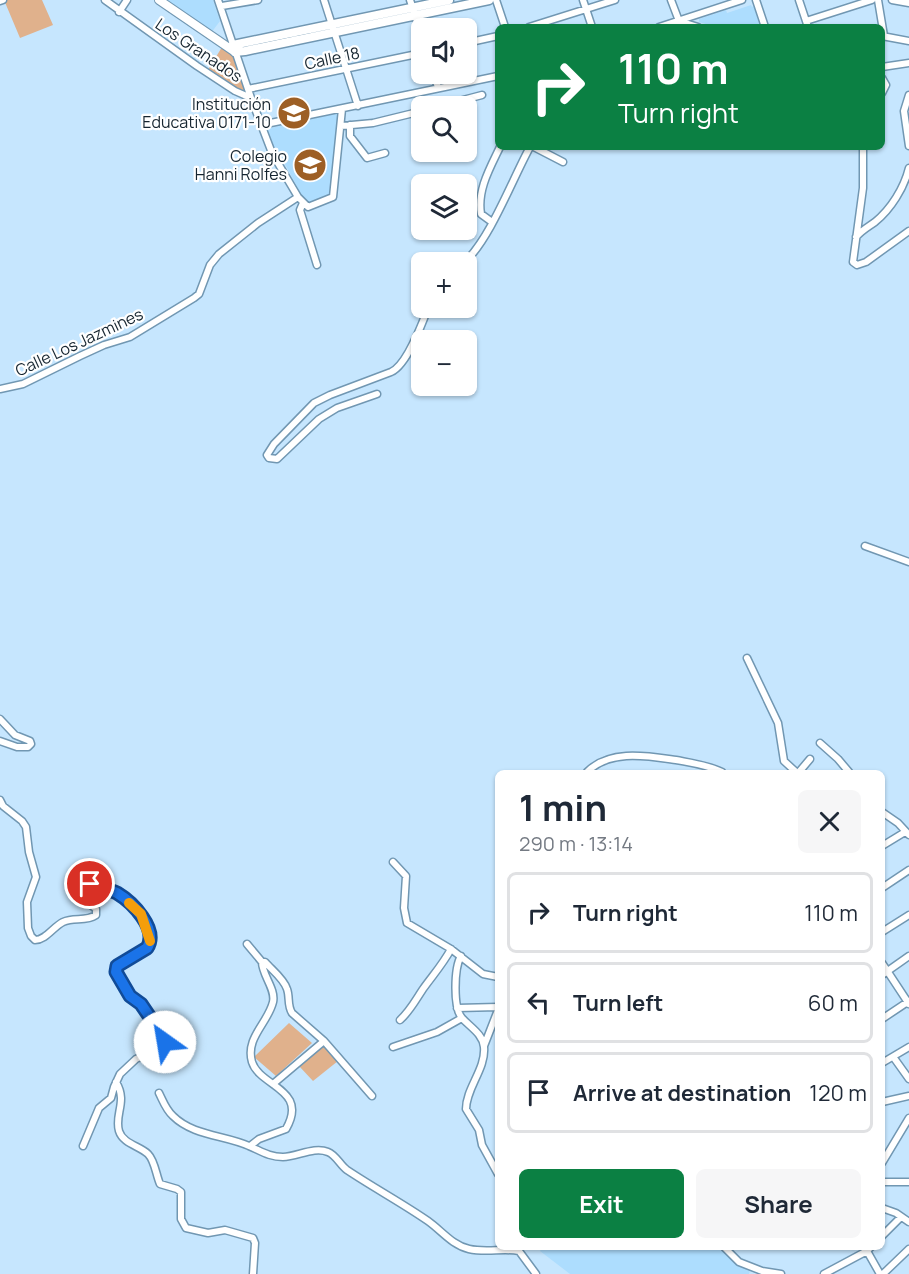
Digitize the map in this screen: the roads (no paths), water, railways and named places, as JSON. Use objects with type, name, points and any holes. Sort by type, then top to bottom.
[{"type":"main road","points":[[231,47],[333,28],[449,0]]},
{"type":"main road","points":[[413,8],[489,0]]},
{"type":"street","name":"Los Granados","points":[[105,0],[119,12],[235,91],[251,98]]},
{"type":"street","points":[[119,12],[127,0]]},
{"type":"street","points":[[159,0],[231,47]]},
{"type":"street","points":[[258,0],[220,3],[231,47],[272,153],[301,200],[309,207],[333,197],[342,109]]},
{"type":"street","points":[[324,0],[358,106]]},
{"type":"street","points":[[496,0],[503,24]]},
{"type":"street","points":[[583,0],[591,24]]},
{"type":"street","points":[[538,24],[615,0]]},
{"type":"street","points":[[671,0],[679,21],[685,24]]},
{"type":"street","points":[[673,24],[742,0]]},
{"type":"street","points":[[756,0],[764,24]]},
{"type":"street","points":[[799,0],[807,24],[872,0]]},
{"type":"street","points":[[878,0],[881,24]]},
{"type":"street","points":[[892,0],[909,3]]},
{"type":"street","points":[[885,36],[909,41]]},
{"type":"street","points":[[477,41],[495,37]]},
{"type":"street","name":"Calle 18","points":[[248,89],[411,55]]},
{"type":"street","points":[[885,67],[909,63]]},
{"type":"street","points":[[261,125],[495,77]]},
{"type":"street","points":[[477,97],[483,95]]},
{"type":"street","points":[[909,95],[905,105],[909,146]]},
{"type":"street","points":[[341,126],[373,123],[411,114]]},
{"type":"street","points":[[350,125],[350,136],[368,158],[385,153]]},
{"type":"street","points":[[492,222],[481,214],[480,198],[483,183],[499,150]]},
{"type":"street","points":[[473,252],[530,150]]},
{"type":"street","points":[[538,150],[562,162]]},
{"type":"street","points":[[863,150],[863,188],[855,238],[853,260],[855,264],[859,265],[909,231]]},
{"type":"street","points":[[855,238],[864,228],[877,220],[894,200],[909,168]]},
{"type":"street","points":[[301,200],[300,210],[317,265]]},
{"type":"street","name":"Calle Los Jazmines","points":[[0,389],[23,384],[104,345],[130,337],[194,298],[199,294],[210,265],[219,254],[258,223],[301,200]]},
{"type":"street","points":[[377,394],[338,408],[319,419],[277,459],[269,458],[267,455],[274,444],[314,403],[399,367],[424,318]]},
{"type":"street","points":[[865,546],[909,562]]},
{"type":"street","points":[[747,658],[778,723],[784,761],[795,770]]},
{"type":"street","points":[[0,719],[15,735],[30,741],[31,744],[28,747],[17,747],[0,741]]},
{"type":"street","points":[[820,743],[847,770]]},
{"type":"street","points":[[590,770],[604,761],[632,755],[691,763],[715,770]]},
{"type":"street","points":[[800,770],[810,759]]},
{"type":"street","points":[[0,800],[3,806],[26,827],[29,852],[36,878],[27,902],[27,917],[34,940],[39,940],[71,918],[89,918],[96,915],[96,909],[77,893],[75,887],[84,882],[101,891],[110,890],[118,893],[136,909],[145,921],[150,944],[117,966],[116,972],[130,996],[143,1006],[165,1042],[161,1047],[143,1055],[125,1069],[116,1082],[111,1098],[99,1108],[83,1146]]},
{"type":"street","points":[[885,814],[907,833],[885,844]]},
{"type":"street","points":[[393,862],[406,876],[404,911],[407,923],[451,949],[483,974],[495,976]]},
{"type":"street","points":[[885,886],[909,870]]},
{"type":"street","points":[[885,930],[909,915]]},
{"type":"street","points":[[247,944],[262,962],[274,995],[270,1010],[252,1040],[252,1060],[255,1068],[287,1096],[291,1106],[290,1121],[286,1130],[259,1139],[250,1146]]},
{"type":"street","points":[[400,1020],[415,1005],[421,992],[444,964],[451,949]]},
{"type":"street","points":[[461,956],[457,968],[457,1008],[484,1046]]},
{"type":"street","points":[[885,1017],[909,1002],[885,973],[909,956]]},
{"type":"street","points":[[262,962],[265,962],[285,984],[288,990],[288,1008],[292,1013],[324,1041],[372,1096]]},
{"type":"street","points":[[457,1008],[495,1008]]},
{"type":"street","points":[[393,1047],[437,1032],[462,1018]]},
{"type":"street","points":[[495,1026],[484,1046],[484,1056],[465,1109],[479,1130],[482,1145],[495,1168]]},
{"type":"street","points":[[273,1084],[324,1041]]},
{"type":"street","points":[[885,1062],[909,1047]]},
{"type":"street","points":[[894,1058],[909,1079]]},
{"type":"street","points":[[116,1082],[122,1105],[118,1119],[120,1134],[148,1154],[162,1186],[181,1192],[182,1219],[186,1228],[208,1233],[225,1230],[253,1238],[255,1244],[253,1274]]},
{"type":"street","points":[[159,1093],[174,1117],[189,1127],[250,1146],[274,1157],[290,1157],[324,1150],[331,1153],[343,1167],[356,1176],[430,1222],[451,1241],[469,1249],[496,1250]]},
{"type":"street","points":[[885,1101],[909,1096]]},
{"type":"street","points":[[885,1158],[909,1118]]},
{"type":"street","points":[[885,1181],[909,1182]]},
{"type":"street","points":[[885,1209],[896,1212],[909,1222]]},
{"type":"street","points":[[885,1233],[901,1217]]},
{"type":"street","points":[[870,1250],[882,1274],[909,1248]]},
{"type":"street","points":[[521,1250],[536,1274]]},
{"type":"street","points":[[727,1250],[751,1271],[780,1273]]},
{"type":"street","points":[[824,1274],[867,1250]]},
{"type":"place","name":"Institución Educativa 0171-10","points":[[294,113]]},
{"type":"place","name":"Colegio Hanni Rolfes","points":[[310,165]]}]
